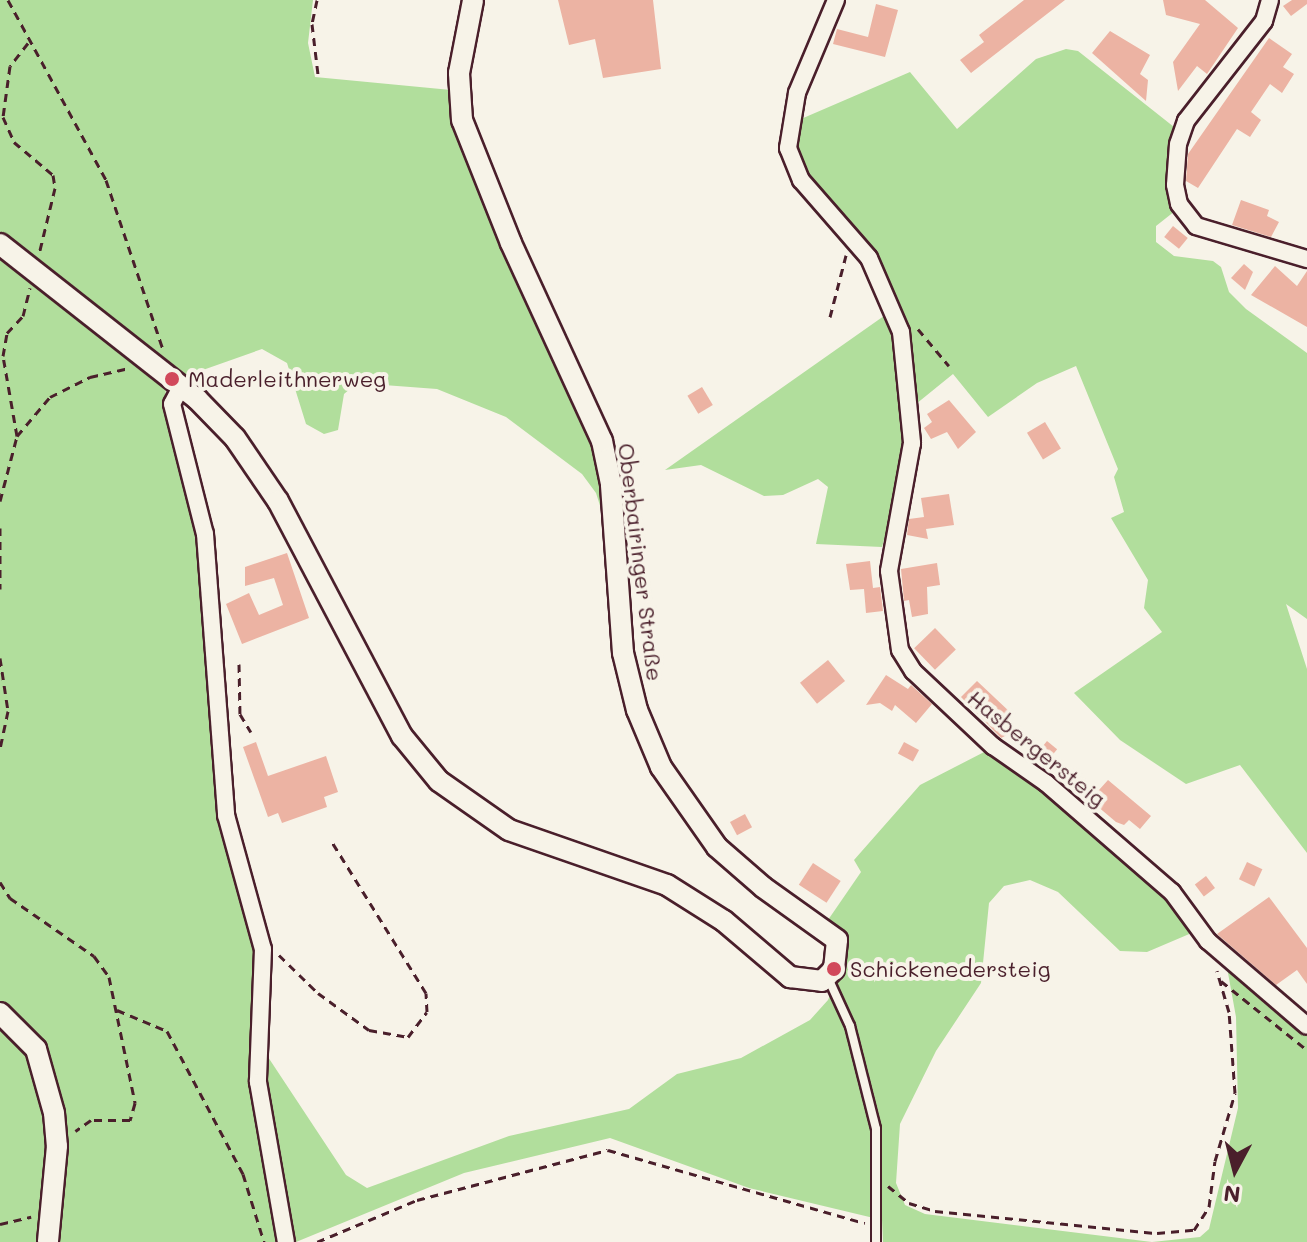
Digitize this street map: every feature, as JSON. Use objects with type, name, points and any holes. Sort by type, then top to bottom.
[{"type":"street","name":"Oberbairinger Straße","points":[[473,0],[459,73],[462,120],[511,243],[602,441],[611,484],[622,642],[637,710],[667,777],[717,847],[763,887],[837,940],[838,958],[828,978]]},
{"type":"street","name":"Hasbergersteig","points":[[836,0],[797,93],[788,148],[801,180],[854,237],[894,310],[909,389],[912,443],[889,571],[895,631],[906,661],[993,746],[1046,783],[1162,883],[1208,941],[1307,1026]]},
{"type":"street","points":[[1270,0],[1264,21],[1186,121],[1178,144],[1175,185],[1179,204],[1196,226],[1307,259]]},
{"type":"street","points":[[0,244],[34,274],[158,368],[227,429],[272,490],[402,736],[439,781],[509,830],[638,872],[695,900],[790,977],[815,983],[828,978]]},
{"type":"street","points":[[181,387],[172,404],[205,534],[226,815],[260,940],[264,969],[258,1082],[286,1242]]},
{"type":"street","points":[[0,1013],[36,1049],[47,1081],[57,1146],[48,1242]]},
{"type":"lane","points":[[828,978],[838,993],[868,1095],[879,1176],[876,1242]]},
{"type":"path","points":[[317,0],[312,24],[318,74]]},
{"type":"path","points":[[10,1],[28,43],[106,180],[154,312],[158,368],[90,377],[50,397],[17,436]]},
{"type":"path","points":[[0,501],[17,436],[3,356],[7,333],[23,316],[53,200],[53,175],[14,142],[3,117],[10,66],[28,43]]},
{"type":"path","points":[[830,317],[854,237]]},
{"type":"path","points":[[915,325],[949,366]]},
{"type":"path","points":[[0,528],[0,589]]},
{"type":"path","points":[[0,658],[8,711],[0,748]]},
{"type":"path","points":[[239,664],[240,714],[251,732]]},
{"type":"path","points":[[260,940],[345,1015],[369,1030],[408,1037],[420,1026],[427,1012],[426,993],[332,842]]},
{"type":"path","points":[[0,882],[10,898],[94,956],[109,977],[135,1103],[130,1120],[91,1120],[70,1134]]},
{"type":"path","points":[[879,1176],[909,1203],[935,1211],[1182,1234],[1201,1224],[1209,1207],[1215,1161],[1235,1093],[1229,1012],[1221,981],[1307,1050]]},
{"type":"path","points":[[117,1010],[167,1031],[243,1174],[264,1242]]},
{"type":"path","points":[[317,1242],[417,1200],[608,1150],[876,1227]]},
{"type":"path","points":[[0,1224],[51,1213]]},
{"type":"green space","points":[[0,0],[313,0],[308,43],[315,77],[451,90],[599,451],[608,531],[596,493],[582,474],[506,417],[437,389],[357,383],[344,394],[338,430],[324,434],[306,424],[287,363],[262,349],[166,383],[165,404],[194,499],[244,899],[260,969],[253,1059],[268,1057],[346,1175],[367,1188],[509,1136],[629,1109],[677,1074],[741,1058],[810,1020],[828,1000],[848,955],[843,933],[828,920],[861,872],[854,860],[920,785],[990,749],[1168,896],[1194,932],[1147,952],[1120,951],[1058,892],[1030,880],[1004,886],[989,903],[981,983],[936,1051],[900,1124],[896,1183],[905,1205],[925,1214],[1152,1242],[883,1242],[882,1220],[749,1188],[610,1138],[464,1173],[296,1242],[0,1242]]},
{"type":"green space","points":[[1066,49],[1078,51],[1174,127],[1175,211],[1156,226],[1156,242],[1174,256],[1213,261],[1221,267],[1229,292],[1246,309],[1307,353],[1307,619],[1286,604],[1307,669],[1307,853],[1240,765],[1186,784],[1120,740],[1074,693],[1162,632],[1144,608],[1148,580],[1111,518],[1124,512],[1114,477],[1118,469],[1076,366],[1037,383],[988,417],[953,374],[916,404],[902,318],[893,293],[868,249],[795,159],[794,122],[910,72],[957,129],[1036,59]]},
{"type":"green space","points":[[891,311],[908,424],[902,474],[882,547],[816,544],[828,487],[818,479],[783,495],[764,496],[701,465],[665,470]]},
{"type":"green space","points":[[1226,962],[1307,1034],[1307,1242],[1152,1242],[1200,1237],[1209,1229],[1238,1108],[1236,1017]]},
{"type":"building","points":[[558,0],[653,0],[661,69],[603,78],[595,39],[569,45]]},
{"type":"building","points":[[1024,0],[1065,0],[971,73],[960,60],[984,42],[979,35]]},
{"type":"building","points":[[1163,0],[1205,0],[1238,28],[1207,74],[1197,66],[1178,91],[1173,62],[1200,24],[1166,15]]},
{"type":"building","points":[[1292,0],[1307,0],[1307,4],[1291,16],[1283,6]]},
{"type":"building","points":[[876,4],[898,10],[885,57],[833,44],[837,29],[868,37]]},
{"type":"building","points":[[1110,31],[1150,55],[1140,74],[1148,80],[1146,101],[1092,53]]},
{"type":"building","points":[[1269,38],[1292,54],[1283,67],[1294,74],[1282,93],[1270,84],[1251,112],[1261,120],[1250,137],[1237,129],[1198,188],[1186,181],[1188,154]]},
{"type":"building","points":[[1241,200],[1269,210],[1267,216],[1279,222],[1271,237],[1232,225]]},
{"type":"building","points":[[1173,226],[1188,238],[1179,249],[1164,237]]},
{"type":"building","points":[[1244,264],[1253,272],[1245,290],[1231,278]]},
{"type":"building","points":[[1275,266],[1297,286],[1307,271],[1307,327],[1251,295]]},
{"type":"building","points":[[702,387],[713,405],[698,414],[687,396]]},
{"type":"building","points":[[949,400],[976,432],[958,449],[947,432],[931,439],[924,428],[932,422],[927,414]]},
{"type":"building","points":[[1045,422],[1061,449],[1043,459],[1027,433]]},
{"type":"building","points":[[949,494],[954,525],[926,529],[928,539],[907,535],[909,519],[924,517],[921,498]]},
{"type":"building","points":[[287,553],[309,618],[242,644],[226,604],[249,593],[259,615],[283,605],[274,578],[245,586],[245,567]]},
{"type":"building","points":[[870,561],[873,588],[880,587],[883,611],[866,613],[864,589],[850,590],[846,564]]},
{"type":"building","points":[[937,563],[940,585],[927,587],[928,614],[912,617],[909,600],[904,601],[901,569]]},
{"type":"building","points":[[935,628],[956,650],[935,670],[914,648]]},
{"type":"building","points":[[828,660],[845,681],[817,704],[800,683]]},
{"type":"building","points":[[886,675],[908,689],[911,685],[932,704],[916,723],[895,705],[892,711],[880,703],[866,705]]},
{"type":"building","points":[[977,681],[1012,714],[1004,721],[1015,731],[1001,738],[961,697]]},
{"type":"building","points":[[1047,741],[1057,749],[1044,766],[1034,757]]},
{"type":"building","points":[[256,742],[268,776],[326,756],[338,792],[324,797],[327,807],[282,823],[278,813],[268,817],[243,747]]},
{"type":"building","points":[[904,742],[919,750],[913,761],[898,753]]},
{"type":"building","points":[[1108,780],[1151,816],[1140,829],[1129,820],[1124,825],[1116,822],[1090,800]]},
{"type":"building","points":[[745,814],[752,827],[737,835],[730,822]]},
{"type":"building","points":[[1247,862],[1262,869],[1254,886],[1239,879]]},
{"type":"building","points":[[813,863],[841,881],[827,903],[799,885]]},
{"type":"building","points":[[1206,876],[1215,888],[1204,896],[1195,884]]},
{"type":"building","points":[[1269,897],[1307,948],[1307,984],[1297,970],[1276,985],[1217,934]]},
{"type":"place","name":"Maderleithnerweg","points":[[172,379]]},
{"type":"place","name":"Schickenedersteig","points":[[834,969]]}]
